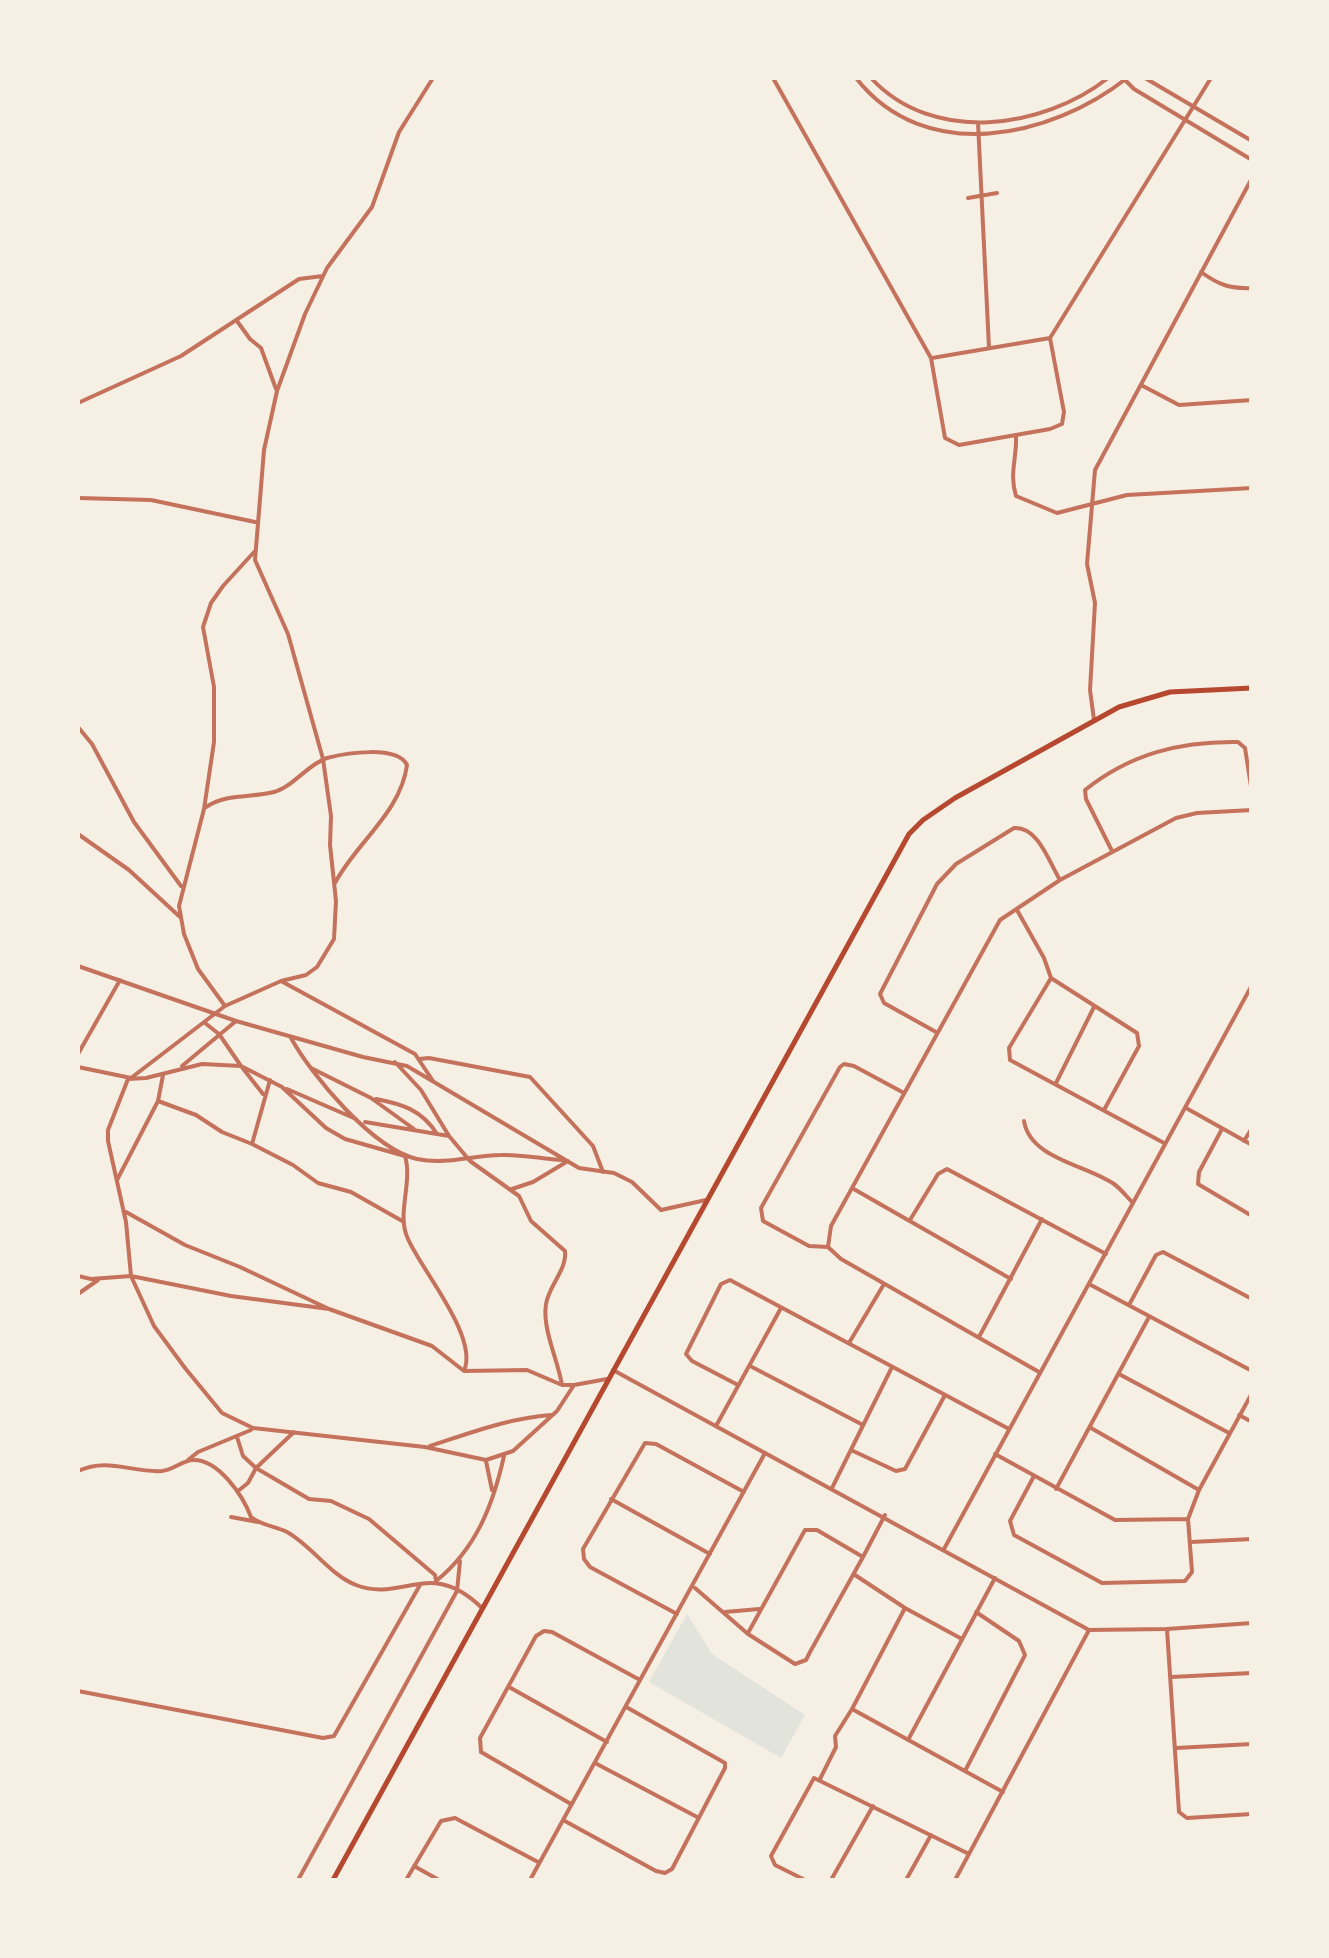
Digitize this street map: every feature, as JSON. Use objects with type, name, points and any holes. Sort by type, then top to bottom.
[{"type":"main road","points":[[333,1880],[909,834],[955,798],[1094,720],[1144,697],[1252,688]]},
{"type":"street","points":[[433,78],[399,132],[372,207],[324,276],[305,314],[276,391],[264,450],[256,522],[257,571],[288,634],[323,759],[337,913],[330,950],[306,975],[280,981],[226,1006],[128,1079],[108,1130],[109,1152],[124,1211],[131,1276],[154,1326],[222,1414],[253,1428],[425,1447],[486,1460],[514,1451],[553,1415],[574,1385]]},
{"type":"street","points":[[773,78],[931,358],[944,433],[949,442],[959,445],[1058,428],[1064,418],[1050,338],[1210,78]]},
{"type":"street","points":[[856,78],[881,102],[912,121],[943,132],[979,136],[1030,128],[1067,116],[1125,78],[1186,121],[1252,160]]},
{"type":"street","points":[[872,78],[898,100],[919,111],[942,120],[978,122],[1022,117],[1059,106],[1081,97],[1108,78]]},
{"type":"street","points":[[1146,78],[1252,142]]},
{"type":"street","points":[[978,122],[989,348]]},
{"type":"street","points":[[1094,720],[1090,690],[1095,603],[1087,564],[1095,470],[1252,178]]},
{"type":"street","points":[[968,198],[997,193]]},
{"type":"street","points":[[1201,272],[1232,289],[1252,288]]},
{"type":"street","points":[[78,404],[182,356],[299,279],[324,276]]},
{"type":"street","points":[[237,321],[261,348],[276,391]]},
{"type":"street","points":[[931,358],[1050,338]]},
{"type":"street","points":[[1140,384],[1179,404],[1252,400]]},
{"type":"street","points":[[1016,436],[1011,473],[1019,500],[1058,513],[1127,496],[1252,488]]},
{"type":"street","points":[[78,498],[151,500],[256,522]]},
{"type":"street","points":[[226,1006],[198,969],[180,917],[214,742],[215,704],[203,627],[222,586],[255,551]]},
{"type":"street","points":[[78,727],[100,758],[134,822],[183,888]]},
{"type":"street","points":[[1112,851],[1086,800],[1085,790],[1140,755],[1169,747],[1238,742],[1245,748],[1252,793]]},
{"type":"street","points":[[204,808],[225,798],[282,789],[323,759],[391,752],[404,759],[407,765],[402,784],[382,821],[343,868],[334,888]]},
{"type":"street","points":[[828,1247],[831,1226],[993,928],[1060,880],[1185,815],[1252,810]]},
{"type":"street","points":[[936,1032],[884,1002],[880,994],[937,884],[956,864],[1020,827],[1031,831],[1060,880]]},
{"type":"street","points":[[78,834],[129,870],[180,917]]},
{"type":"street","points":[[1016,908],[1051,978],[1135,1031],[1139,1041],[1104,1110]]},
{"type":"street","points":[[78,966],[291,1038],[394,1062],[579,1168],[614,1173],[632,1182],[661,1210],[706,1200]]},
{"type":"street","points":[[1051,978],[1008,1048],[1007,1057],[1165,1144]]},
{"type":"street","points":[[78,1054],[120,980]]},
{"type":"street","points":[[280,981],[410,1052],[434,1082]]},
{"type":"street","points":[[944,1549],[1252,985]]},
{"type":"street","points":[[1056,1084],[1094,1007]]},
{"type":"street","points":[[179,1068],[236,1021]]},
{"type":"street","points":[[204,1022],[219,1034],[263,1094]]},
{"type":"street","points":[[291,1038],[309,1068],[382,1142],[405,1156],[409,1170],[404,1222],[409,1242],[463,1340],[467,1362],[464,1372]]},
{"type":"street","points":[[419,1060],[429,1058],[530,1077],[592,1146],[603,1172]]},
{"type":"street","points":[[394,1062],[421,1090],[449,1136],[470,1160],[512,1188],[531,1221],[559,1242],[567,1256],[552,1285],[545,1311],[562,1385]]},
{"type":"street","points":[[78,1067],[128,1079],[179,1068],[241,1066],[362,1122],[449,1136]]},
{"type":"street","points":[[904,1093],[854,1066],[840,1067],[761,1208],[763,1221],[809,1246],[828,1247],[841,1259],[1040,1372]]},
{"type":"street","points":[[309,1068],[371,1098],[418,1132]]},
{"type":"street","points":[[116,1180],[158,1101],[163,1074]]},
{"type":"street","points":[[252,1144],[270,1080]]},
{"type":"street","points":[[282,1086],[311,1115],[345,1139],[405,1156],[470,1160],[503,1154],[568,1160]]},
{"type":"street","points":[[371,1098],[399,1104],[422,1115],[437,1134]]},
{"type":"street","points":[[158,1101],[196,1115],[222,1132],[294,1165],[318,1183],[351,1192],[404,1222]]},
{"type":"street","points":[[1184,1107],[1252,1145]]},
{"type":"street","points":[[1024,1120],[1025,1130],[1040,1146],[1115,1185],[1133,1203]]},
{"type":"street","points":[[1244,1140],[1252,1128]]},
{"type":"street","points":[[1222,1129],[1199,1172],[1198,1184],[1252,1216]]},
{"type":"street","points":[[512,1188],[533,1182],[568,1160]]},
{"type":"street","points":[[910,1220],[938,1174],[947,1169],[1106,1254]]},
{"type":"street","points":[[852,1188],[1011,1279]]},
{"type":"street","points":[[124,1211],[185,1245],[240,1266],[329,1309],[432,1346],[464,1372],[527,1370],[562,1385],[607,1379]]},
{"type":"street","points":[[979,1338],[1042,1220]]},
{"type":"street","points":[[1129,1306],[1156,1255],[1163,1252],[1252,1299]]},
{"type":"street","points":[[78,1276],[131,1276],[231,1296],[329,1309]]},
{"type":"street","points":[[78,1294],[100,1278]]},
{"type":"street","points":[[738,1385],[686,1354],[721,1284],[730,1280],[1009,1429]]},
{"type":"street","points":[[849,1343],[884,1284]]},
{"type":"street","points":[[1090,1284],[1252,1371]]},
{"type":"street","points":[[716,1426],[781,1308]]},
{"type":"street","points":[[1056,1489],[1149,1317]]},
{"type":"street","points":[[750,1366],[863,1425]]},
{"type":"street","points":[[832,1488],[893,1366]]},
{"type":"street","points":[[612,1369],[1090,1630],[1252,1624]]},
{"type":"street","points":[[1119,1374],[1229,1432]]},
{"type":"street","points":[[1034,1476],[1010,1520],[1011,1532],[1096,1580],[1112,1584],[1188,1580],[1192,1572],[1188,1520],[1252,1393]]},
{"type":"street","points":[[851,1450],[896,1471],[905,1470],[945,1395]]},
{"type":"street","points":[[425,1447],[487,1426],[528,1416],[553,1415]]},
{"type":"street","points":[[1240,1415],[1252,1422]]},
{"type":"street","points":[[1090,1427],[1200,1490]]},
{"type":"street","points":[[79,1469],[102,1463],[162,1471],[253,1428]]},
{"type":"street","points":[[237,1492],[248,1483],[256,1468],[295,1432]]},
{"type":"street","points":[[238,1437],[243,1456],[256,1468],[309,1499],[331,1501],[369,1519],[430,1570],[436,1581]]},
{"type":"street","points":[[678,1614],[586,1563],[584,1549],[611,1499],[641,1446],[648,1442],[744,1492]]},
{"type":"street","points":[[530,1880],[764,1453]]},
{"type":"street","points":[[995,1454],[1114,1520],[1188,1520]]},
{"type":"street","points":[[436,1581],[460,1561],[482,1525],[504,1456]]},
{"type":"street","points":[[188,1460],[212,1466],[237,1492],[251,1518],[294,1536],[356,1585],[372,1588],[436,1581],[482,1608]]},
{"type":"street","points":[[486,1460],[492,1490]]},
{"type":"street","points":[[611,1499],[710,1554]]},
{"type":"street","points":[[693,1587],[748,1634],[795,1664],[801,1663],[885,1516]]},
{"type":"street","points":[[231,1517],[258,1522]]},
{"type":"street","points":[[748,1634],[804,1530],[817,1530],[862,1557]]},
{"type":"street","points":[[1190,1542],[1252,1540]]},
{"type":"street","points":[[298,1880],[458,1591],[460,1561]]},
{"type":"street","points":[[853,1574],[962,1639]]},
{"type":"street","points":[[908,1740],[995,1578]]},
{"type":"street","points":[[78,1691],[323,1738],[334,1736],[424,1582]]},
{"type":"street","points":[[725,1612],[762,1608]]},
{"type":"street","points":[[820,1780],[836,1749],[835,1736],[906,1608]]},
{"type":"street","points":[[965,1771],[1025,1655],[1020,1641],[976,1612]]},
{"type":"street","points":[[955,1880],[1090,1630]]},
{"type":"street","points":[[1166,1630],[1178,1809],[1183,1817],[1252,1814]]},
{"type":"street","points":[[571,1804],[481,1752],[480,1738],[536,1636],[552,1632],[640,1680]]},
{"type":"street","points":[[1170,1677],[1252,1672]]},
{"type":"street","points":[[508,1687],[607,1742]]},
{"type":"street","points":[[563,1820],[665,1873],[672,1869],[725,1768],[724,1763],[626,1706]]},
{"type":"street","points":[[852,1709],[1002,1792]]},
{"type":"street","points":[[1174,1748],[1252,1744]]},
{"type":"street","points":[[595,1763],[699,1818]]},
{"type":"street","points":[[805,1880],[775,1864],[771,1856],[813,1779],[970,1854]]},
{"type":"street","points":[[832,1880],[872,1806]]},
{"type":"street","points":[[406,1880],[447,1817],[538,1862]]},
{"type":"street","points":[[906,1880],[931,1835]]},
{"type":"street","points":[[414,1866],[439,1880]]},
{"type":"shaded area","points":[[687,1614],[712,1654],[805,1715],[781,1758],[649,1682]]}]
